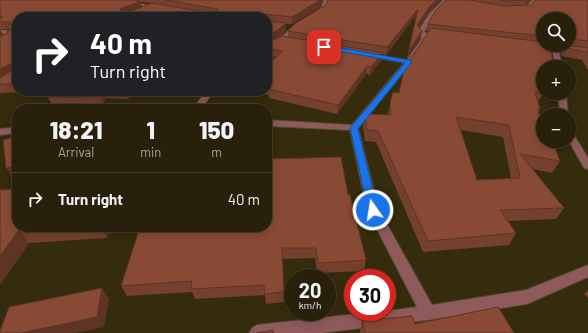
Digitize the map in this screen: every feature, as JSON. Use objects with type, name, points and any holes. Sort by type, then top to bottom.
[{"type":"street","points":[[115,0],[166,9]]},
{"type":"street","points":[[311,16],[323,9],[326,0]]},
{"type":"street","points":[[420,33],[430,15],[447,0],[452,0]]},
{"type":"street","points":[[514,10],[526,8],[534,0]]},
{"type":"street","points":[[139,12],[151,7]]},
{"type":"street","points":[[272,45],[281,40],[293,28],[305,20]]},
{"type":"street","points":[[287,27],[293,28]]},
{"type":"street","points":[[0,32],[12,32]]},
{"type":"street","points":[[420,33],[450,37]]},
{"type":"street","points":[[354,128],[409,62],[425,38],[420,33]]},
{"type":"street","points":[[0,43],[12,34]]},
{"type":"street","points":[[281,40],[288,41]]},
{"type":"street","points":[[576,52],[588,53]]},
{"type":"street","points":[[364,54],[409,62]]},
{"type":"street","points":[[272,123],[354,128]]},
{"type":"street","points":[[354,128],[373,210],[428,313]]},
{"type":"street","points":[[0,132],[12,131]]},
{"type":"street","points":[[576,146],[588,166]]},
{"type":"street","points":[[258,333],[428,313],[527,297],[588,271]]},
{"type":"building","points":[[0,0],[140,1],[120,9],[121,12],[12,12],[12,24],[10,22],[0,22],[0,18],[3,17],[0,17]]},
{"type":"building","points":[[166,0],[320,0],[292,17],[272,15],[272,12],[217,12],[219,10],[217,9]]},
{"type":"building","points":[[328,0],[436,0],[429,7],[417,25],[422,31],[409,50],[418,9],[387,47],[288,31],[296,23],[326,5]]},
{"type":"building","points":[[446,0],[470,0],[504,6],[531,5],[535,0],[588,0],[588,41],[576,40],[576,12],[536,12],[536,35],[428,24],[436,10]]},
{"type":"building","points":[[499,0],[527,0],[504,1]]},
{"type":"building","points":[[152,3],[205,12],[129,12]]},
{"type":"building","points":[[272,22],[286,23],[272,33]]},
{"type":"building","points":[[12,28],[12,63],[0,69],[0,37],[9,32],[7,32]]},
{"type":"building","points":[[431,28],[536,41],[536,52],[552,52],[552,60],[536,60],[535,92],[536,100],[537,100],[540,108],[536,108],[536,148],[555,148],[560,161],[520,154],[564,208],[500,210],[516,233],[428,241],[378,131],[367,130],[365,114],[391,115],[390,103],[393,92],[399,93],[405,65]],"holes":[[[456,117],[509,125],[520,178],[477,180]]]},
{"type":"building","points":[[282,36],[383,53],[371,67],[367,66],[338,105],[272,90],[272,61],[283,51],[272,49],[272,41]]},
{"type":"building","points":[[576,46],[588,48],[588,54],[587,52],[576,50]]},
{"type":"building","points":[[12,71],[12,84],[0,84],[0,78]]},
{"type":"building","points":[[49,96],[100,96],[100,98],[48,97]]},
{"type":"building","points":[[12,137],[12,166],[6,168],[3,140]]},
{"type":"building","points":[[341,157],[348,195],[350,195],[366,260],[318,263],[316,248],[282,248],[284,292],[265,294],[264,285],[191,289],[192,281],[121,286],[138,232],[272,232],[272,159]]},
{"type":"building","points":[[12,189],[12,232],[18,232],[0,256],[0,190]]},
{"type":"building","points":[[102,288],[97,317],[21,333],[0,333],[9,307]]},
{"type":"building","points":[[498,307],[514,333],[365,333],[362,321],[396,321],[396,318],[412,316],[415,324]]},
{"type":"building","points":[[273,330],[274,333],[256,333]]},
{"type":"route","points":[[324,47],[409,62],[354,128],[373,210]]}]
